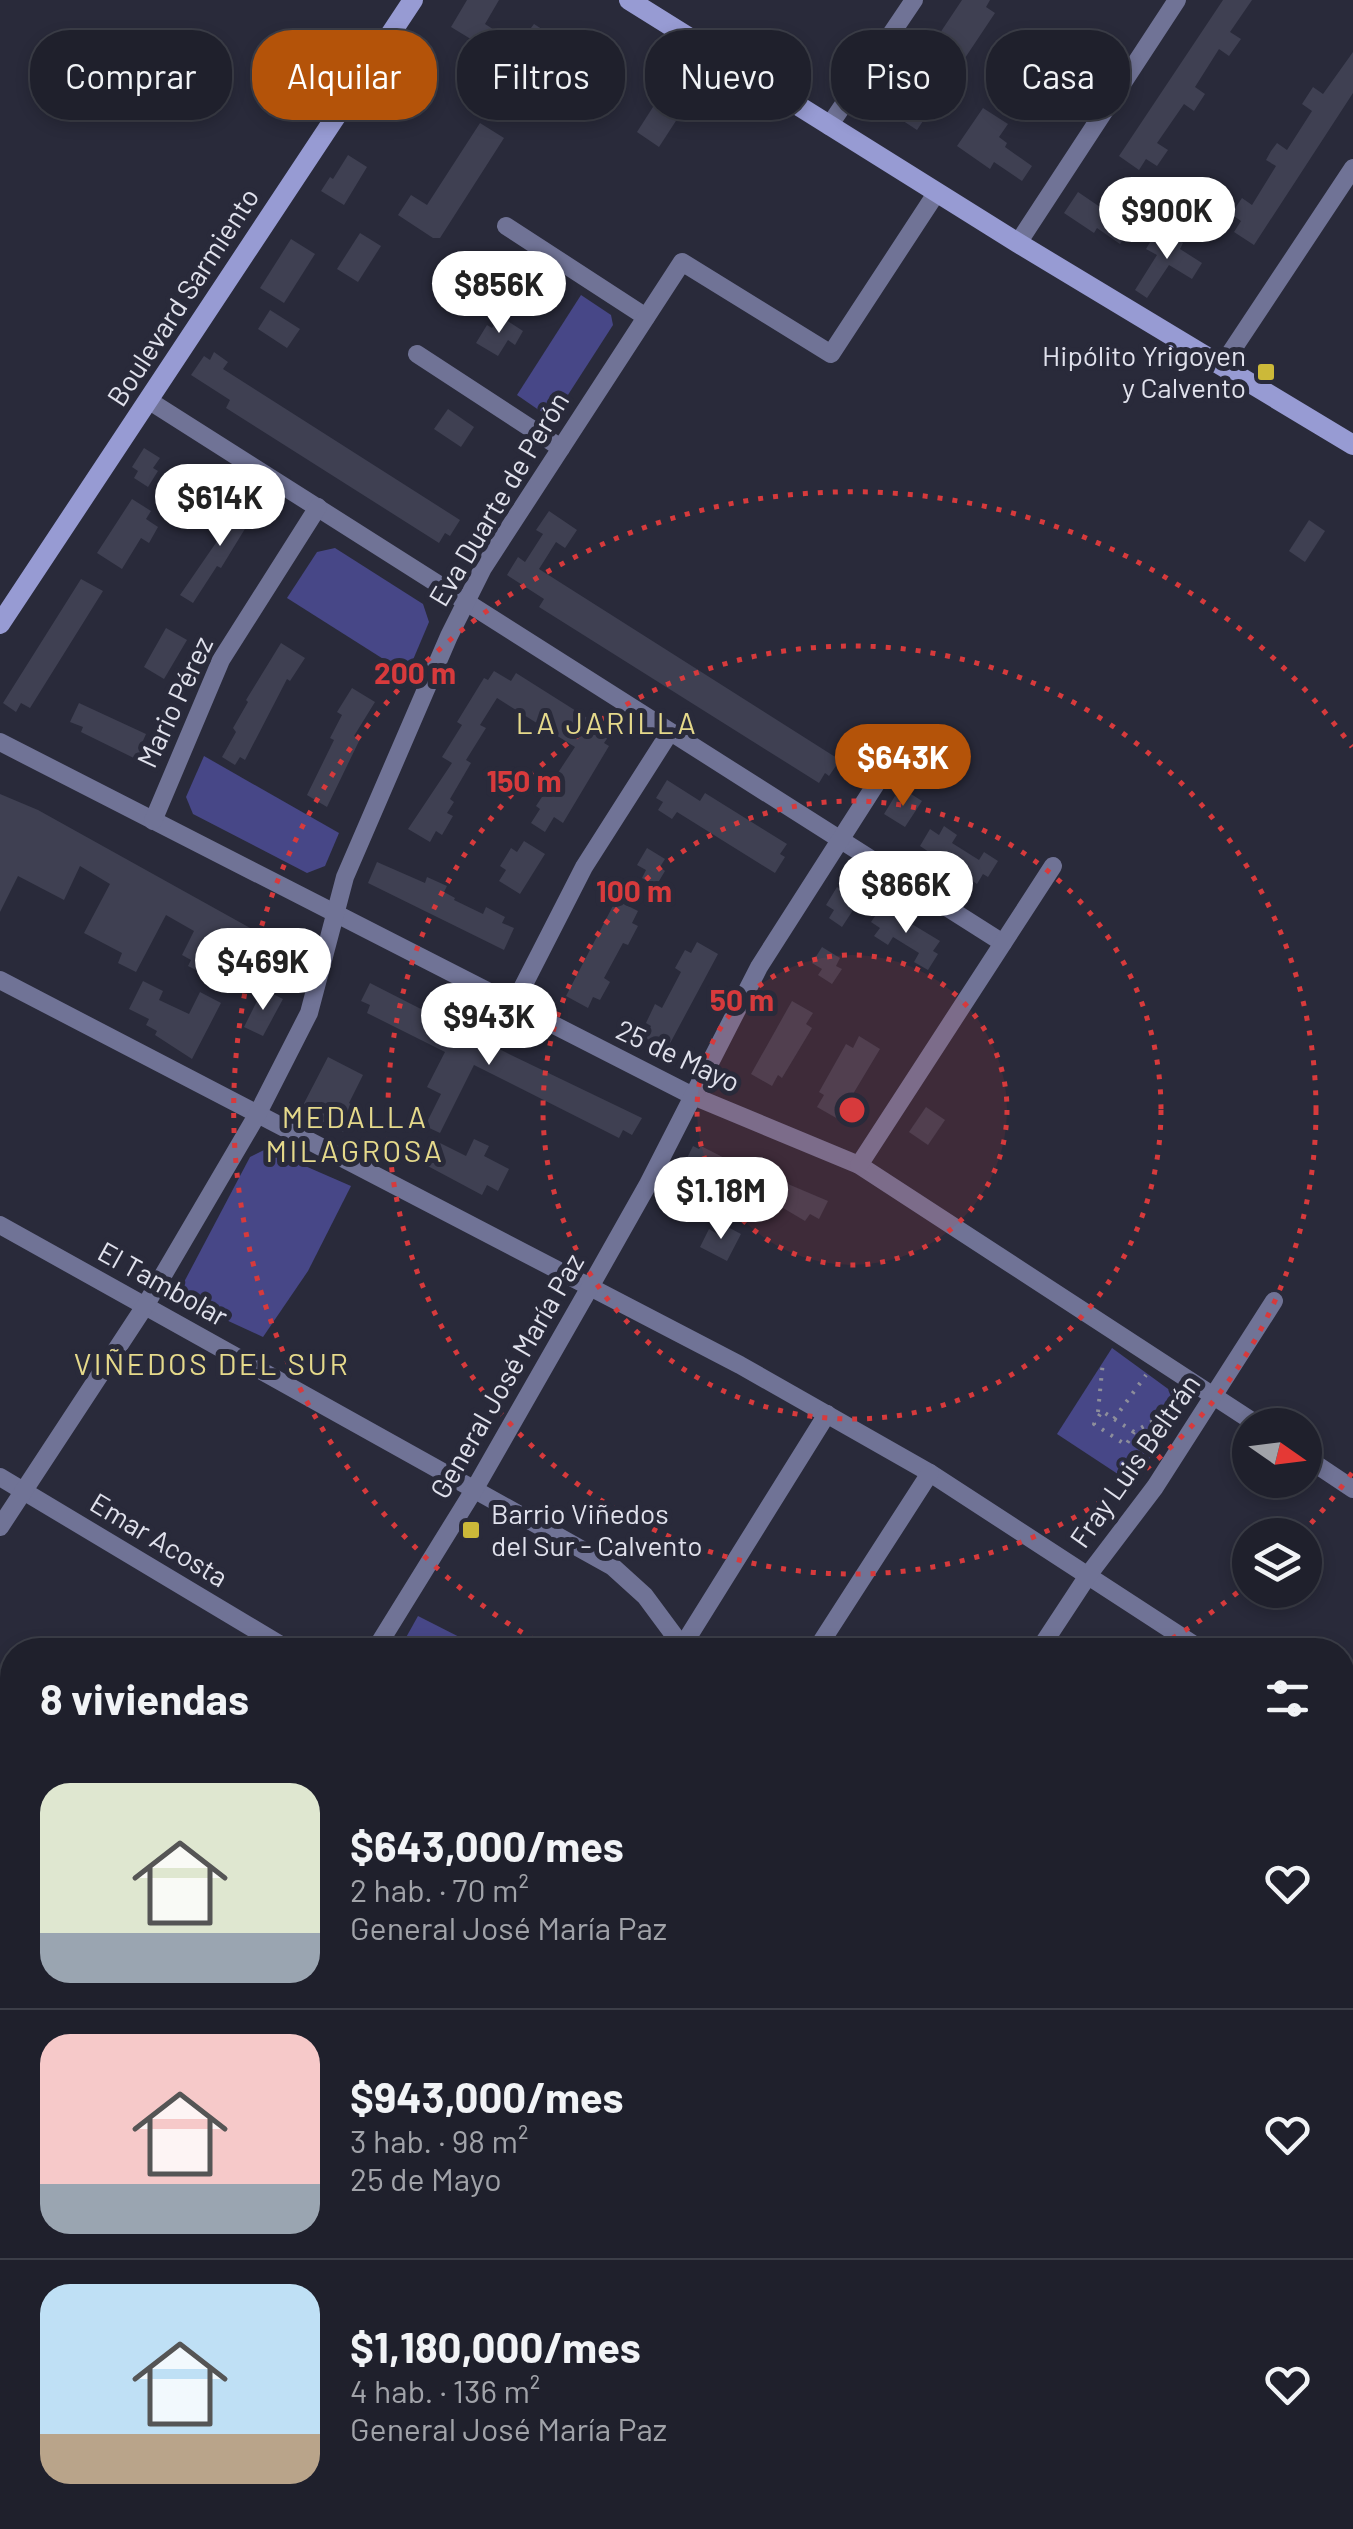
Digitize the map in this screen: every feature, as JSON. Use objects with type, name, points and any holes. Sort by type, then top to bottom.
[{"type":"main road","name":"Boulevard Sarmiento","points":[[0,624],[413,0]]},
{"type":"main road","points":[[628,0],[1018,243],[1353,445]]},
{"type":"street","points":[[829,126],[914,0]]},
{"type":"street","points":[[1018,243],[1177,0]]},
{"type":"street","points":[[1224,364],[1353,168]]},
{"type":"street","name":"Eva Duarte de Perón","points":[[0,1527],[145,1306],[257,1115],[309,1012],[345,877],[466,602],[483,568],[682,262],[831,354],[937,192]]},
{"type":"street","points":[[506,226],[646,317]]},
{"type":"street","points":[[417,354],[561,448]]},
{"type":"street","points":[[148,400],[1003,943]]},
{"type":"street","name":"Mario Pérez","points":[[152,821],[221,660],[318,507]]},
{"type":"street","points":[[514,1006],[583,868],[670,732]]},
{"type":"street","name":"25 de Mayo","points":[[0,742],[693,1096],[859,1165],[1233,1408]]},
{"type":"street","name":"General José María Paz","points":[[382,1638],[474,1490],[590,1287],[759,967],[890,762]]},
{"type":"street","points":[[859,1165],[1054,866]]},
{"type":"street","points":[[0,980],[740,1365],[930,1473],[1184,1638]]},
{"type":"street","name":"El Tambolar","points":[[0,1224],[612,1567],[645,1596],[674,1638]]},
{"type":"street","name":"Fray Luis Beltrán","points":[[1047,1638],[1089,1574],[1155,1487],[1274,1302]]},
{"type":"street","points":[[689,1638],[827,1414]]},
{"type":"street","points":[[1322,1468],[1353,1489]]},
{"type":"street","points":[[824,1638],[930,1473]]},
{"type":"street","name":"Emar Acosta","points":[[0,1477],[269,1638]]},
{"type":"path","points":[[1098,1417],[1104,1361]]},
{"type":"path","points":[[1114,1419],[1146,1375]]},
{"type":"path","points":[[1134,1432],[1102,1411],[1094,1424],[1126,1445],[1134,1432],[1186,1402]]},
{"type":"shaded area","points":[[581,295],[611,315],[613,325],[555,415],[546,415],[517,395]]},
{"type":"shaded area","points":[[335,548],[423,604],[429,622],[407,674],[287,598],[317,552]]},
{"type":"shaded area","points":[[204,756],[339,833],[325,866],[307,873],[193,814],[186,797]]},
{"type":"shaded area","points":[[266,1149],[351,1186],[308,1271],[263,1337],[185,1301],[183,1284],[250,1157]]},
{"type":"shaded area","points":[[1112,1348],[1186,1402],[1133,1484],[1057,1434]]},
{"type":"shaded area","points":[[418,1616],[461,1638],[406,1638]]},
{"type":"building","points":[[467,0],[499,0],[485,24],[494,30],[457,31],[451,27]]},
{"type":"building","points":[[962,0],[990,0],[986,7],[995,13],[966,56],[966,30],[942,30]]},
{"type":"building","points":[[1223,0],[1252,0],[1230,32],[1241,39],[1229,56],[1219,49],[1195,87],[1205,94],[1194,111],[1184,104],[1157,143],[1168,150],[1157,166],[1146,159],[1139,170],[1119,156]]},
{"type":"building","points":[[1353,52],[1353,93],[1254,245],[1234,232],[1241,221],[1231,214],[1242,198],[1252,205],[1276,166],[1266,160],[1271,151],[1277,143],[1287,150],[1312,111],[1302,104],[1313,87],[1323,94]]},
{"type":"building","points":[[983,108],[986,120],[1008,124],[999,137],[1007,143],[1005,147],[1032,166],[1022,181],[994,162],[990,169],[957,146]]},
{"type":"building","points":[[645,119],[677,120],[659,147],[637,132]]},
{"type":"building","points":[[902,120],[924,120],[917,130]]},
{"type":"building","points":[[480,123],[504,138],[440,238],[433,238],[398,215],[411,195],[427,205]]},
{"type":"building","points":[[348,155],[367,167],[344,205],[321,191]]},
{"type":"building","points":[[1078,192],[1131,228],[1120,244],[1064,213]]},
{"type":"building","points":[[1165,231],[1183,243],[1180,249],[1202,263],[1192,279],[1169,265],[1147,298],[1135,290],[1157,255],[1146,249],[1155,234],[1161,238]]},
{"type":"building","points":[[360,233],[381,246],[358,282],[337,269]]},
{"type":"building","points":[[291,239],[315,254],[284,303],[260,288]]},
{"type":"building","points":[[475,257],[511,280],[502,293],[467,271]]},
{"type":"building","points":[[270,310],[300,329],[287,348],[258,329]]},
{"type":"building","points":[[500,316],[523,331],[515,345],[508,340],[498,356],[476,343],[487,325],[492,328]]},
{"type":"building","points":[[214,352],[228,362],[223,369],[460,520],[450,536],[445,533],[439,543],[226,408],[230,400],[191,375],[204,356],[210,360]]},
{"type":"building","points":[[448,409],[474,427],[461,447],[434,429]]},
{"type":"building","points":[[144,448],[160,458],[153,468],[158,471],[148,487],[134,478],[138,471],[132,467]]},
{"type":"building","points":[[193,468],[209,478],[203,488],[207,491],[197,507],[183,499],[188,490],[181,486]]},
{"type":"building","points":[[237,496],[253,506],[247,517],[251,519],[221,568],[217,566],[193,603],[180,595],[233,518],[226,514]]},
{"type":"building","points":[[132,499],[151,511],[146,519],[158,527],[149,543],[141,538],[122,569],[97,553]]},
{"type":"building","points":[[549,511],[577,530],[565,548],[556,542],[539,569],[840,760],[829,776],[825,773],[819,783],[539,607],[544,599],[507,575],[518,557],[525,562],[543,534],[536,530]]},
{"type":"building","points":[[1309,520],[1325,531],[1305,562],[1289,551]]},
{"type":"building","points":[[81,579],[103,591],[30,708],[21,703],[16,712],[3,703]]},
{"type":"building","points":[[166,628],[187,640],[164,679],[144,667]]},
{"type":"building","points":[[281,643],[305,658],[290,681],[287,679],[245,760],[240,757],[235,765],[222,757],[236,732],[233,728],[246,700]]},
{"type":"building","points":[[494,671],[511,681],[516,673],[611,733],[604,743],[609,746],[563,823],[554,817],[545,832],[531,823],[540,809],[536,806],[575,747],[497,698],[480,725],[486,728],[466,760],[471,763],[450,799],[454,802],[447,813],[453,816],[442,835],[436,831],[430,842],[408,829],[452,763],[442,757],[462,725],[457,722],[484,678],[488,680]]},
{"type":"building","points":[[352,688],[375,702],[354,736],[360,739],[327,807],[307,795],[334,740],[330,738],[342,715],[337,712]]},
{"type":"building","points":[[79,703],[146,734],[142,743],[153,748],[146,764],[81,732],[83,727],[70,722]]},
{"type":"building","points":[[667,780],[700,801],[705,793],[787,844],[780,854],[785,857],[775,873],[677,812],[672,819],[658,810],[663,802],[656,798]]},
{"type":"building","points":[[908,792],[922,801],[905,827],[884,814],[895,796],[903,801]]},
{"type":"building","points":[[0,794],[38,810],[288,949],[275,972],[224,946],[208,976],[188,966],[191,960],[182,955],[194,931],[166,915],[136,972],[118,963],[122,953],[84,933],[110,884],[80,866],[64,900],[18,876],[0,912]]},
{"type":"building","points":[[944,826],[957,835],[952,843],[979,860],[984,852],[998,861],[988,877],[983,874],[977,884],[920,846],[930,829],[939,835]]},
{"type":"building","points":[[524,841],[545,854],[520,894],[499,881],[506,870],[500,866],[511,848],[517,852]]},
{"type":"building","points":[[647,848],[665,859],[660,867],[665,871],[656,886],[642,878],[646,870],[637,865]]},
{"type":"building","points":[[377,862],[425,883],[427,877],[447,886],[444,892],[454,900],[483,914],[486,907],[505,917],[502,923],[514,928],[504,950],[368,883]]},
{"type":"building","points":[[837,887],[859,901],[842,927],[829,918],[834,910],[826,905]]},
{"type":"building","points":[[616,900],[638,911],[632,923],[638,926],[628,945],[623,943],[604,978],[610,982],[600,1000],[593,997],[588,1008],[566,996]]},
{"type":"building","points":[[882,906],[940,941],[933,951],[938,954],[928,970],[914,962],[919,953],[893,937],[888,945],[874,936],[880,928],[871,922]]},
{"type":"building","points":[[697,942],[718,954],[667,1049],[645,1038],[651,1026],[646,1023],[655,1004],[662,1008],[681,972],[675,968],[685,950],[691,953]]},
{"type":"building","points":[[822,947],[840,958],[836,966],[842,969],[832,984],[818,975],[822,969],[812,963]]},
{"type":"building","points":[[143,981],[163,991],[159,1000],[189,1014],[200,992],[221,1003],[192,1059],[155,1035],[157,1031],[146,1025],[149,1019],[129,1009]]},
{"type":"building","points":[[370,983],[642,1118],[632,1135],[623,1130],[619,1138],[474,1065],[440,1133],[425,1126],[441,1094],[427,1087],[445,1052],[367,1013],[370,1005],[361,1001]]},
{"type":"building","points":[[263,989],[283,999],[263,1036],[244,1027]]},
{"type":"building","points":[[792,1001],[813,1013],[806,1024],[812,1028],[782,1078],[778,1075],[772,1086],[751,1074]]},
{"type":"building","points":[[859,1036],[880,1049],[838,1119],[817,1107],[824,1095],[819,1092],[846,1044],[853,1048]]},
{"type":"building","points":[[328,1057],[363,1075],[349,1103],[356,1107],[343,1132],[299,1113]]},
{"type":"building","points":[[926,1107],[945,1120],[928,1145],[909,1132]]},
{"type":"building","points":[[474,1139],[489,1146],[484,1156],[509,1169],[498,1191],[487,1185],[482,1195],[424,1164],[436,1141],[466,1156]]},
{"type":"building","points":[[693,1146],[701,1146],[756,1174],[757,1171],[828,1201],[819,1219],[810,1214],[805,1221],[778,1205],[776,1209],[749,1194],[747,1198],[683,1166]]},
{"type":"building","points":[[724,1225],[741,1234],[727,1261],[700,1247],[709,1229],[719,1235]]},
{"type":"place","name":"Hipólito Yrigoyen y Calvento","points":[[1266,372]]},
{"type":"place","name":"Barrio Viñedos del Sur - Calvento","points":[[471,1530]]},
{"type":"district","name":"LA JARILLA","points":[[607,724]]},
{"type":"district","name":"MEDALLA MILAGROSA","points":[[355,1135]]},
{"type":"district","name":"VIÑEDOS DEL SUR","points":[[212,1365]]}]
